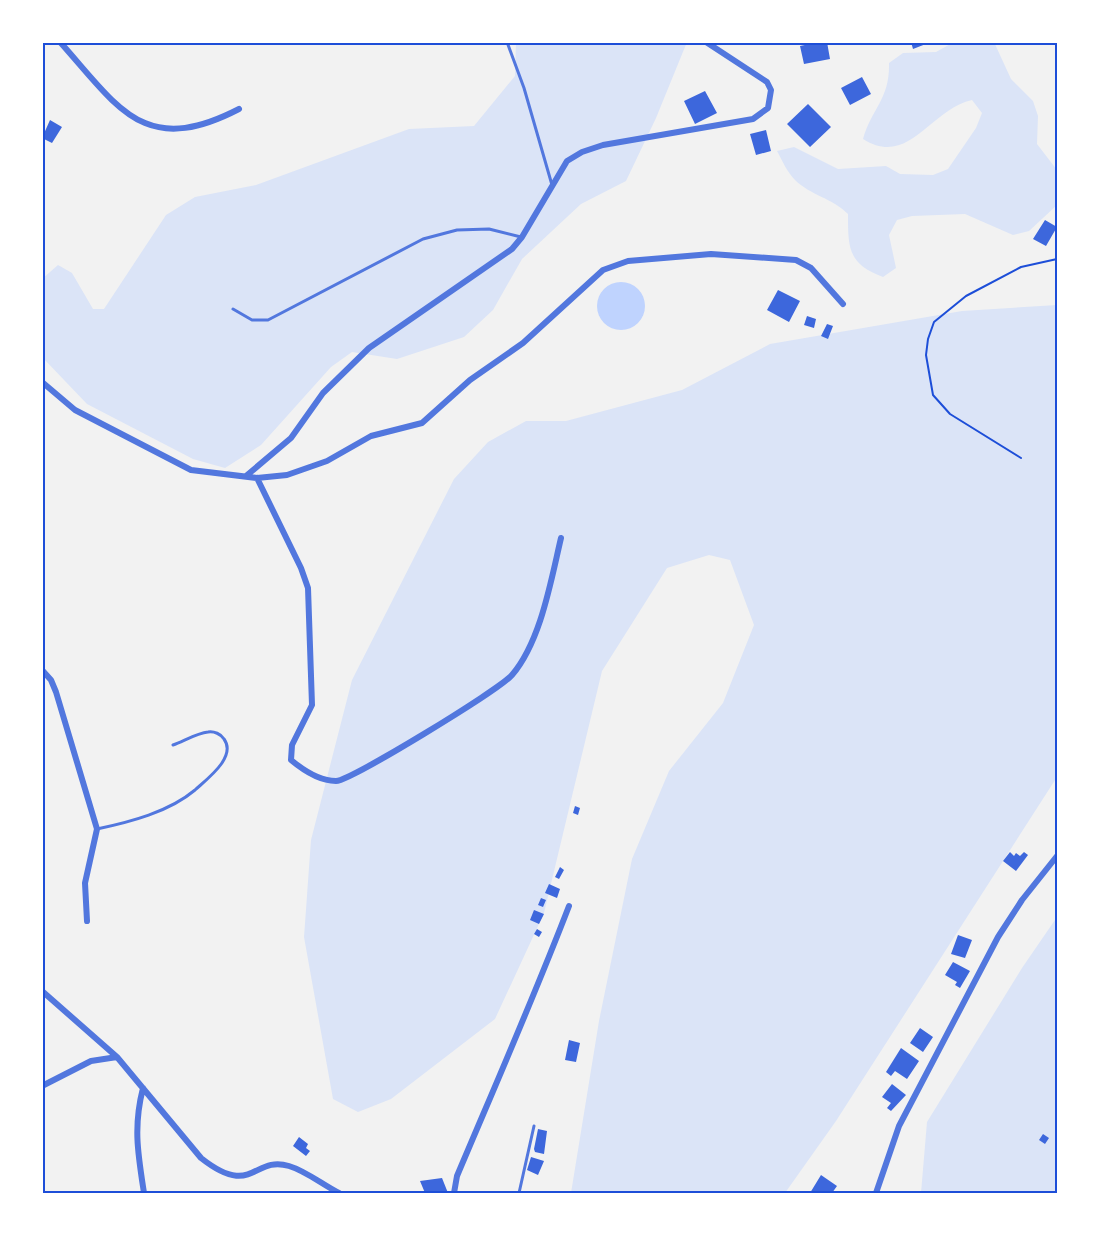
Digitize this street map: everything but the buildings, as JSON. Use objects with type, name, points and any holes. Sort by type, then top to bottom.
[{"type":"street","points":[[60,42],[122,112],[136,121],[162,127],[203,125],[239,109]]},
{"type":"street","points":[[246,476],[291,438],[323,393],[369,348],[512,249],[522,237],[567,161],[582,152],[603,146],[753,119],[768,108],[771,90],[767,82],[706,42]]},
{"type":"street","points":[[42,382],[75,410],[191,470],[256,478],[287,475],[327,461],[371,436],[422,423],[470,380],[523,343],[603,270],[628,261],[711,254],[796,260],[811,268],[843,304]]},
{"type":"street","points":[[256,478],[302,568],[308,588],[312,705],[292,745],[291,760],[318,777],[337,781],[355,776],[389,753],[469,707],[512,675],[535,629],[561,537]]},
{"type":"street","points":[[42,670],[51,680],[56,692],[97,829],[85,883],[87,921]]},
{"type":"street","points":[[876,1193],[899,1126],[998,937],[1057,855]]},
{"type":"street","points":[[454,1193],[456,1176],[504,1060],[528,1011],[569,906]]},
{"type":"street","points":[[42,991],[117,1057],[201,1158],[218,1171],[236,1178],[272,1165],[288,1165],[339,1193]]},
{"type":"street","points":[[42,1086],[91,1061],[117,1057]]},
{"type":"street","points":[[143,1088],[136,1114],[136,1134],[144,1193]]},
{"type":"lane","points":[[507,42],[534,119],[552,187]]},
{"type":"lane","points":[[233,309],[252,320],[268,320],[423,239],[457,230],[489,229],[522,237]]},
{"type":"lane","points":[[97,829],[130,822],[193,791],[224,761],[228,753],[225,740],[218,733],[208,732],[173,745]]},
{"type":"lane","points":[[519,1193],[534,1126]]},
{"type":"path","points":[[1021,458],[950,414],[933,395],[926,355],[927,339],[934,322],[966,296],[1021,267],[1057,259]]},
{"type":"shaded area","points":[[516,42],[687,42],[656,118],[626,181],[581,204],[522,259],[493,310],[464,337],[397,359],[352,352],[331,367],[261,445],[225,468],[193,459],[87,404],[43,358],[42,279],[58,265],[72,273],[93,309],[104,309],[166,215],[195,197],[256,185],[409,129],[474,126],[515,76]]},
{"type":"shaded area","points":[[954,42],[994,42],[1011,79],[1033,101],[1038,116],[1037,144],[1057,170],[1057,205],[1029,231],[1013,235],[965,214],[912,216],[897,220],[889,235],[896,268],[883,277],[863,266],[852,253],[848,214],[795,180],[777,151],[794,147],[838,169],[886,166],[900,174],[933,175],[948,169],[976,128],[982,113],[972,100],[943,114],[919,134],[893,147],[879,146],[863,139],[884,95],[889,75],[889,63],[903,53],[936,52]]},
{"type":"shaded area","points":[[1057,305],[1057,777],[836,1121],[785,1193],[571,1193],[599,1021],[632,859],[669,771],[723,703],[754,625],[730,560],[709,555],[667,568],[602,671],[544,913],[495,1019],[391,1099],[358,1112],[333,1099],[304,937],[311,840],[352,680],[454,479],[488,442],[526,421],[566,421],[682,390],[770,344],[962,311]]},
{"type":"shaded area","points":[[1057,917],[1057,1193],[921,1193],[927,1122],[1022,968]]},
{"type":"water","points":[[621,282],[638,289],[645,306],[638,323],[621,330],[604,323],[597,306],[604,289]]}]
